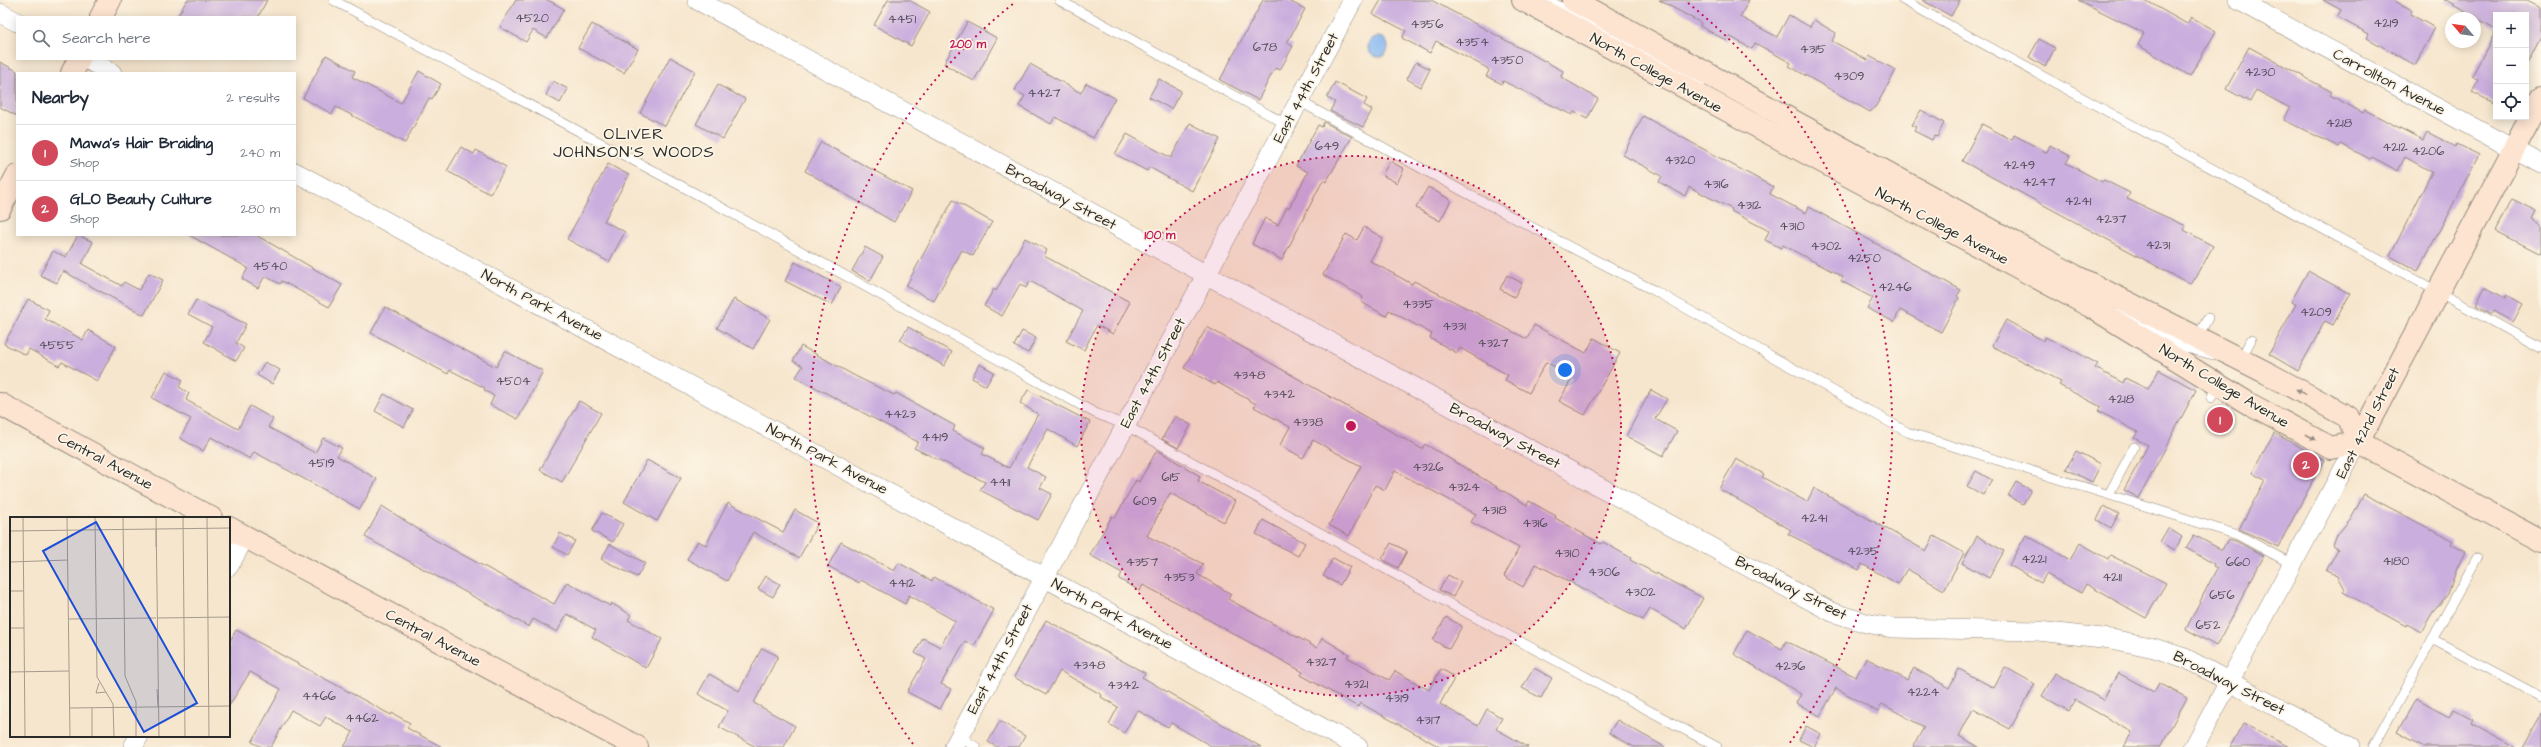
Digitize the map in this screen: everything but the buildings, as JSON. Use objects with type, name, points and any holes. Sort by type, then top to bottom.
[{"type":"main road","points":[[102,16],[110,0]]},
{"type":"main road","name":"North College Avenue","points":[[1523,0],[2103,313],[2215,391],[2240,398],[2270,420],[2332,448],[2358,442],[2348,417],[2248,363],[2191,343],[2124,302],[1860,160],[1573,0]]},
{"type":"main road","points":[[72,72],[78,60]]},
{"type":"main road","name":"East 42nd Street","points":[[2358,442],[2541,98]]},
{"type":"main road","points":[[0,208],[16,178]]},
{"type":"main road","name":"Central Avenue","points":[[0,404],[209,517]]},
{"type":"main road","points":[[2358,442],[2541,540]]},
{"type":"main road","name":"Central Avenue","points":[[237,532],[637,747]]},
{"type":"street","name":"Broadway Street","points":[[697,0],[1840,615],[1866,623],[1892,628],[2038,631],[2112,639],[2170,652],[2229,681],[2351,747]]},
{"type":"street","name":"East 44th Street","points":[[956,742],[1353,0]]},
{"type":"street","name":"Carrollton Avenue","points":[[2238,0],[2541,164]]},
{"type":"street","points":[[0,13],[16,21]]},
{"type":"street","points":[[88,60],[110,72]]},
{"type":"street","name":"North Park Avenue","points":[[296,173],[1358,747]]},
{"type":"street","name":"East 42nd Street","points":[[2194,747],[2358,442]]},
{"type":"street","points":[[230,562],[237,532]]},
{"type":"street","points":[[133,747],[138,737]]},
{"type":"lane","points":[[332,0],[717,205],[1095,413],[1125,425],[1411,583],[1717,747]]},
{"type":"lane","points":[[1059,0],[1286,124]]},
{"type":"lane","name":"North College Avenue","points":[[1548,0],[1709,88]]},
{"type":"lane","points":[[1902,0],[2541,348]]},
{"type":"lane","points":[[1299,101],[1470,195],[1655,292],[1907,432],[2109,494],[2238,536],[2292,564]]},
{"type":"lane","name":"North College Avenue","points":[[1884,184],[2191,343]]},
{"type":"lane","points":[[2208,318],[2191,343],[2240,398]]},
{"type":"lane","points":[[2248,363],[2251,340]]},
{"type":"lane","points":[[2109,494],[2134,447]]},
{"type":"lane","points":[[2373,747],[2477,558]]},
{"type":"lane","points":[[2432,639],[2541,697]]},
{"type":"lane","points":[[956,742],[976,747]]},
{"type":"water","points":[[1378,37],[1385,40],[1388,47],[1385,54],[1378,57],[1371,54],[1368,47],[1371,40]]},
{"type":"place","name":"Mawa's Hair Braiding","points":[[2220,420]]},
{"type":"place","name":"GLO Beauty Culture","points":[[2306,465]]},
{"type":"district","name":"OLIVER JOHNSON'S WOODS","points":[[634,143]]}]
